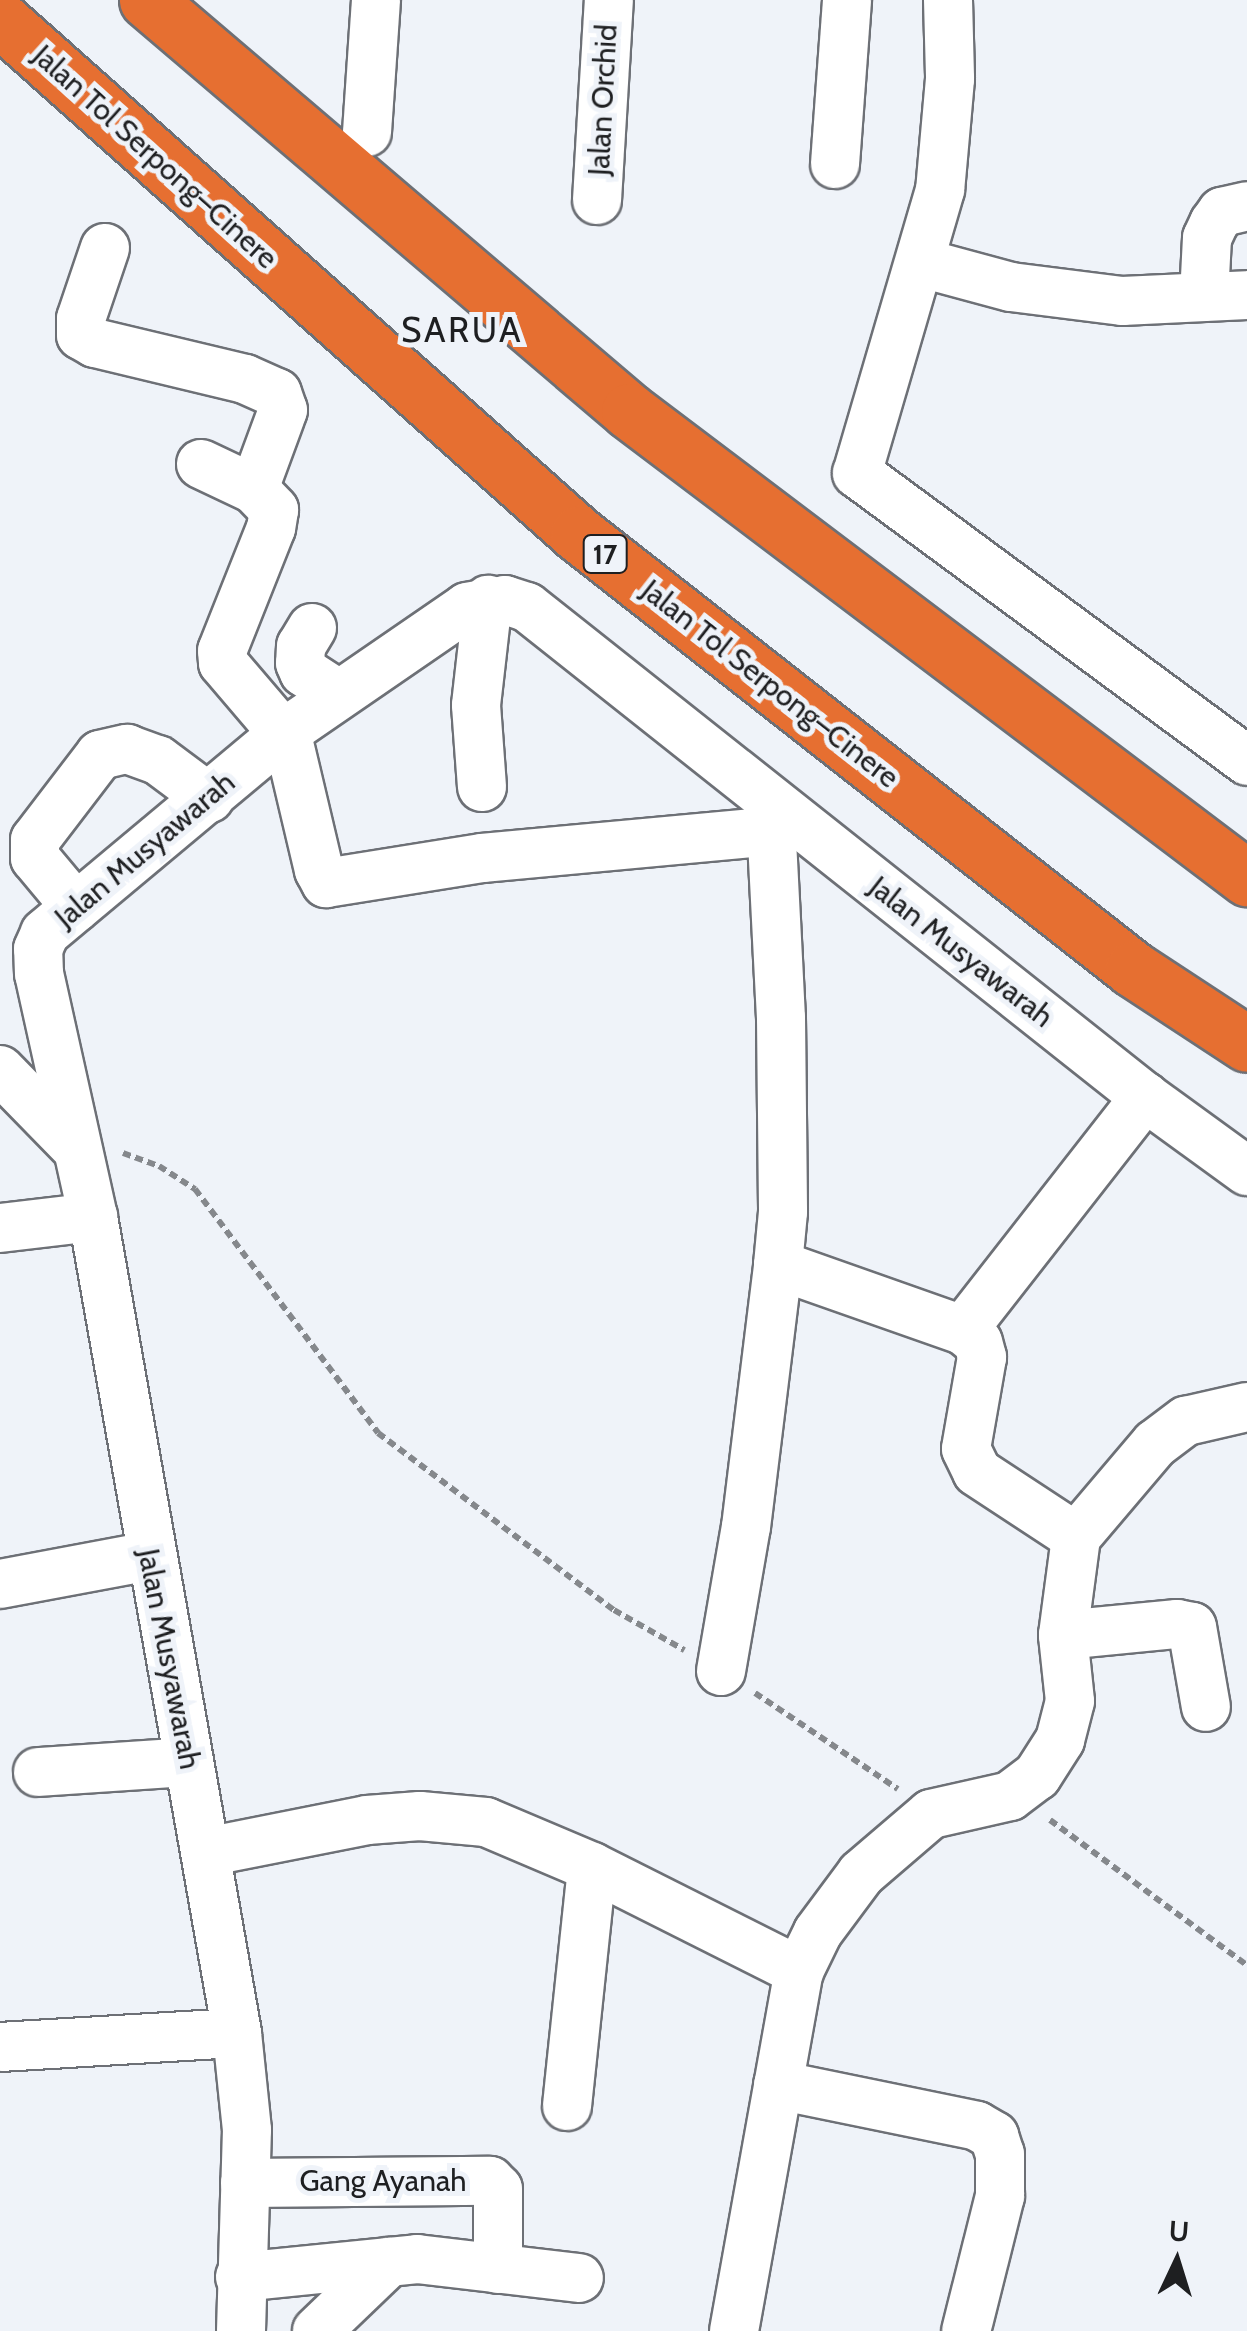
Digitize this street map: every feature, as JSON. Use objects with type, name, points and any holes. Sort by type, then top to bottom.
[{"type":"highway","points":[[147,0],[629,411],[1247,878]]},
{"type":"highway","name":"Jalan Tol Serpong–Cinere","points":[[0,19],[578,534],[1133,969],[1247,1044]]},
{"type":"street","points":[[367,132],[376,0]]},
{"type":"street","name":"Jalan Orchid","points":[[597,200],[609,0]]},
{"type":"street","points":[[835,164],[847,0]]},
{"type":"street","points":[[948,0],[946,130],[940,190],[857,473],[1247,761]]},
{"type":"street","points":[[922,262],[1011,287],[1122,301],[1225,296],[1207,238],[1222,212],[1247,206]]},
{"type":"street","points":[[104,248],[80,319],[81,335],[95,344],[245,379],[276,393],[283,410],[254,489]]},
{"type":"street","points":[[201,464],[254,489],[274,510],[271,528],[222,651],[223,663],[284,732],[319,870],[326,884],[772,816],[782,1056],[783,1212],[746,1526],[721,1672]]},
{"type":"street","points":[[482,786],[476,704],[488,600]]},
{"type":"street","name":"Jalan Musyawarah","points":[[241,2331],[246,2130],[237,2033],[149,1556],[93,1217],[39,974],[38,949],[46,934],[284,732],[424,633],[488,600],[526,607],[772,816],[1247,1171]]},
{"type":"street","points":[[312,628],[301,646],[300,664],[304,672],[338,694]]},
{"type":"street","points":[[76,907],[35,858],[35,840],[100,755],[128,748],[158,760],[210,798]]},
{"type":"street","points":[[0,1070],[76,1148]]},
{"type":"street","points":[[963,1330],[1144,1097]]},
{"type":"street","points":[[0,1228],[93,1217]]},
{"type":"street","points":[[778,1265],[963,1330],[978,1342],[982,1357],[966,1449],[977,1472],[1076,1537]]},
{"type":"street","points":[[734,2331],[799,1970],[818,1932],[861,1874],[931,1814],[1010,1796],[1037,1776],[1060,1740],[1070,1701],[1063,1635],[1076,1537],[1154,1444],[1186,1421],[1247,1407]]},
{"type":"street","points":[[0,1584],[149,1556]]},
{"type":"street","points":[[1063,1635],[1177,1624],[1192,1628],[1206,1706]]},
{"type":"street","points":[[38,1772],[189,1762]]},
{"type":"street","points":[[206,1852],[368,1820],[420,1816],[486,1822],[592,1868],[799,1970]]},
{"type":"street","points":[[567,2106],[592,1868]]},
{"type":"street","points":[[0,2047],[237,2033]]},
{"type":"street","points":[[778,2086],[977,2126],[994,2136],[1000,2154],[1000,2196],[966,2331]]},
{"type":"street","name":"Gang Ayanah","points":[[245,2183],[490,2181],[498,2190],[498,2269]]},
{"type":"street","points":[[240,2277],[417,2259],[579,2278]]},
{"type":"street","points":[[318,2331],[389,2262]]},
{"type":"path","points":[[76,1148],[132,1153],[195,1189],[378,1432],[614,1610],[837,1744],[931,1814]]},
{"type":"path","points":[[1010,1796],[1064,1828],[1247,1965]]},
{"type":"district","name":"SARUA","points":[[462,330]]}]
